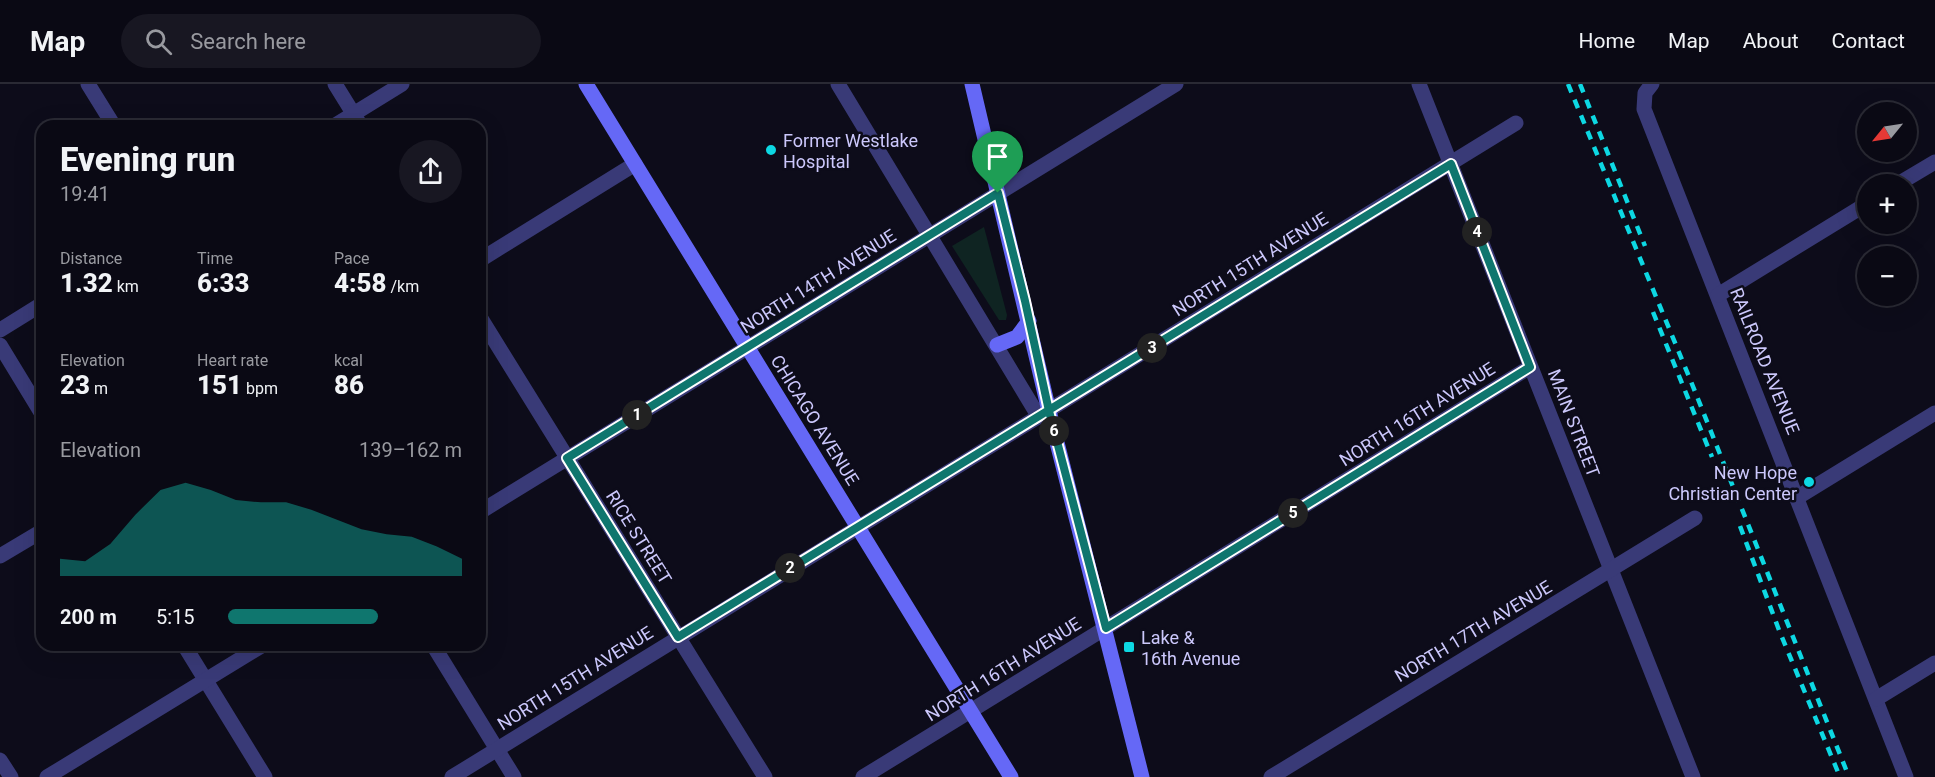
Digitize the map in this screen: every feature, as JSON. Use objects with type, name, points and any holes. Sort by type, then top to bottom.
[{"type":"main road","name":"CHICAGO AVENUE","points":[[586,84],[1011,777]]},
{"type":"main road","points":[[972,84],[1029,321],[1044,414],[1106,628],[1142,777]]},
{"type":"main road","points":[[997,345],[1017,337],[1029,321]]},
{"type":"street","points":[[88,84],[110,120]]},
{"type":"street","points":[[335,84],[358,120],[402,84]]},
{"type":"street","points":[[838,84],[997,345],[1044,414]]},
{"type":"street","name":"NORTH 14TH AVENUE","points":[[486,508],[1176,84]]},
{"type":"street","name":"MAIN STREET","points":[[1419,84],[1690,776]]},
{"type":"street","name":"RAILROAD AVENUE","points":[[1648,88],[1644,109],[1906,777]]},
{"type":"street","name":"NORTH 15TH AVENUE","points":[[452,777],[1516,123]]},
{"type":"street","points":[[1915,174],[1935,162]]},
{"type":"street","points":[[486,256],[635,164]]},
{"type":"street","points":[[1718,296],[1857,210]]},
{"type":"street","points":[[0,330],[36,308]]},
{"type":"street","name":"RICE STREET","points":[[486,328],[765,777]]},
{"type":"street","points":[[0,345],[36,404]]},
{"type":"street","name":"NORTH 16TH AVENUE","points":[[864,777],[1530,367]]},
{"type":"street","points":[[1798,497],[1935,413]]},
{"type":"street","name":"NORTH 17TH AVENUE","points":[[1271,777],[1695,518]]},
{"type":"street","points":[[0,556],[36,535]]},
{"type":"street","points":[[188,651],[265,777]]},
{"type":"street","points":[[47,777],[252,651]]},
{"type":"street","points":[[437,651],[514,777]]},
{"type":"street","points":[[1876,699],[1935,663]]},
{"type":"street","points":[[0,760],[11,777]]},
{"type":"green space","points":[[984,227],[1007,315],[1006,320],[999,320],[952,246]]},
{"type":"railway","points":[[1568,84],[1690,379],[1849,777]]},
{"type":"railway","points":[[1580,84],[1645,246]]},
{"type":"railway","points":[[1653,312],[1712,457]]},
{"type":"railway","points":[[1740,526],[1779,630],[1840,777]]},
{"type":"place","name":"Former Westlake Hospital","points":[[771,150]]},
{"type":"place","name":"New Hope Christian Center","points":[[1809,482]]},
{"type":"place","name":"Lake & 16th Avenue","points":[[1129,647]]},
{"type":"route","points":[[998,193],[567,458],[678,637],[1049,411],[1451,164],[1530,367],[1106,628],[1049,411],[998,193]]}]
